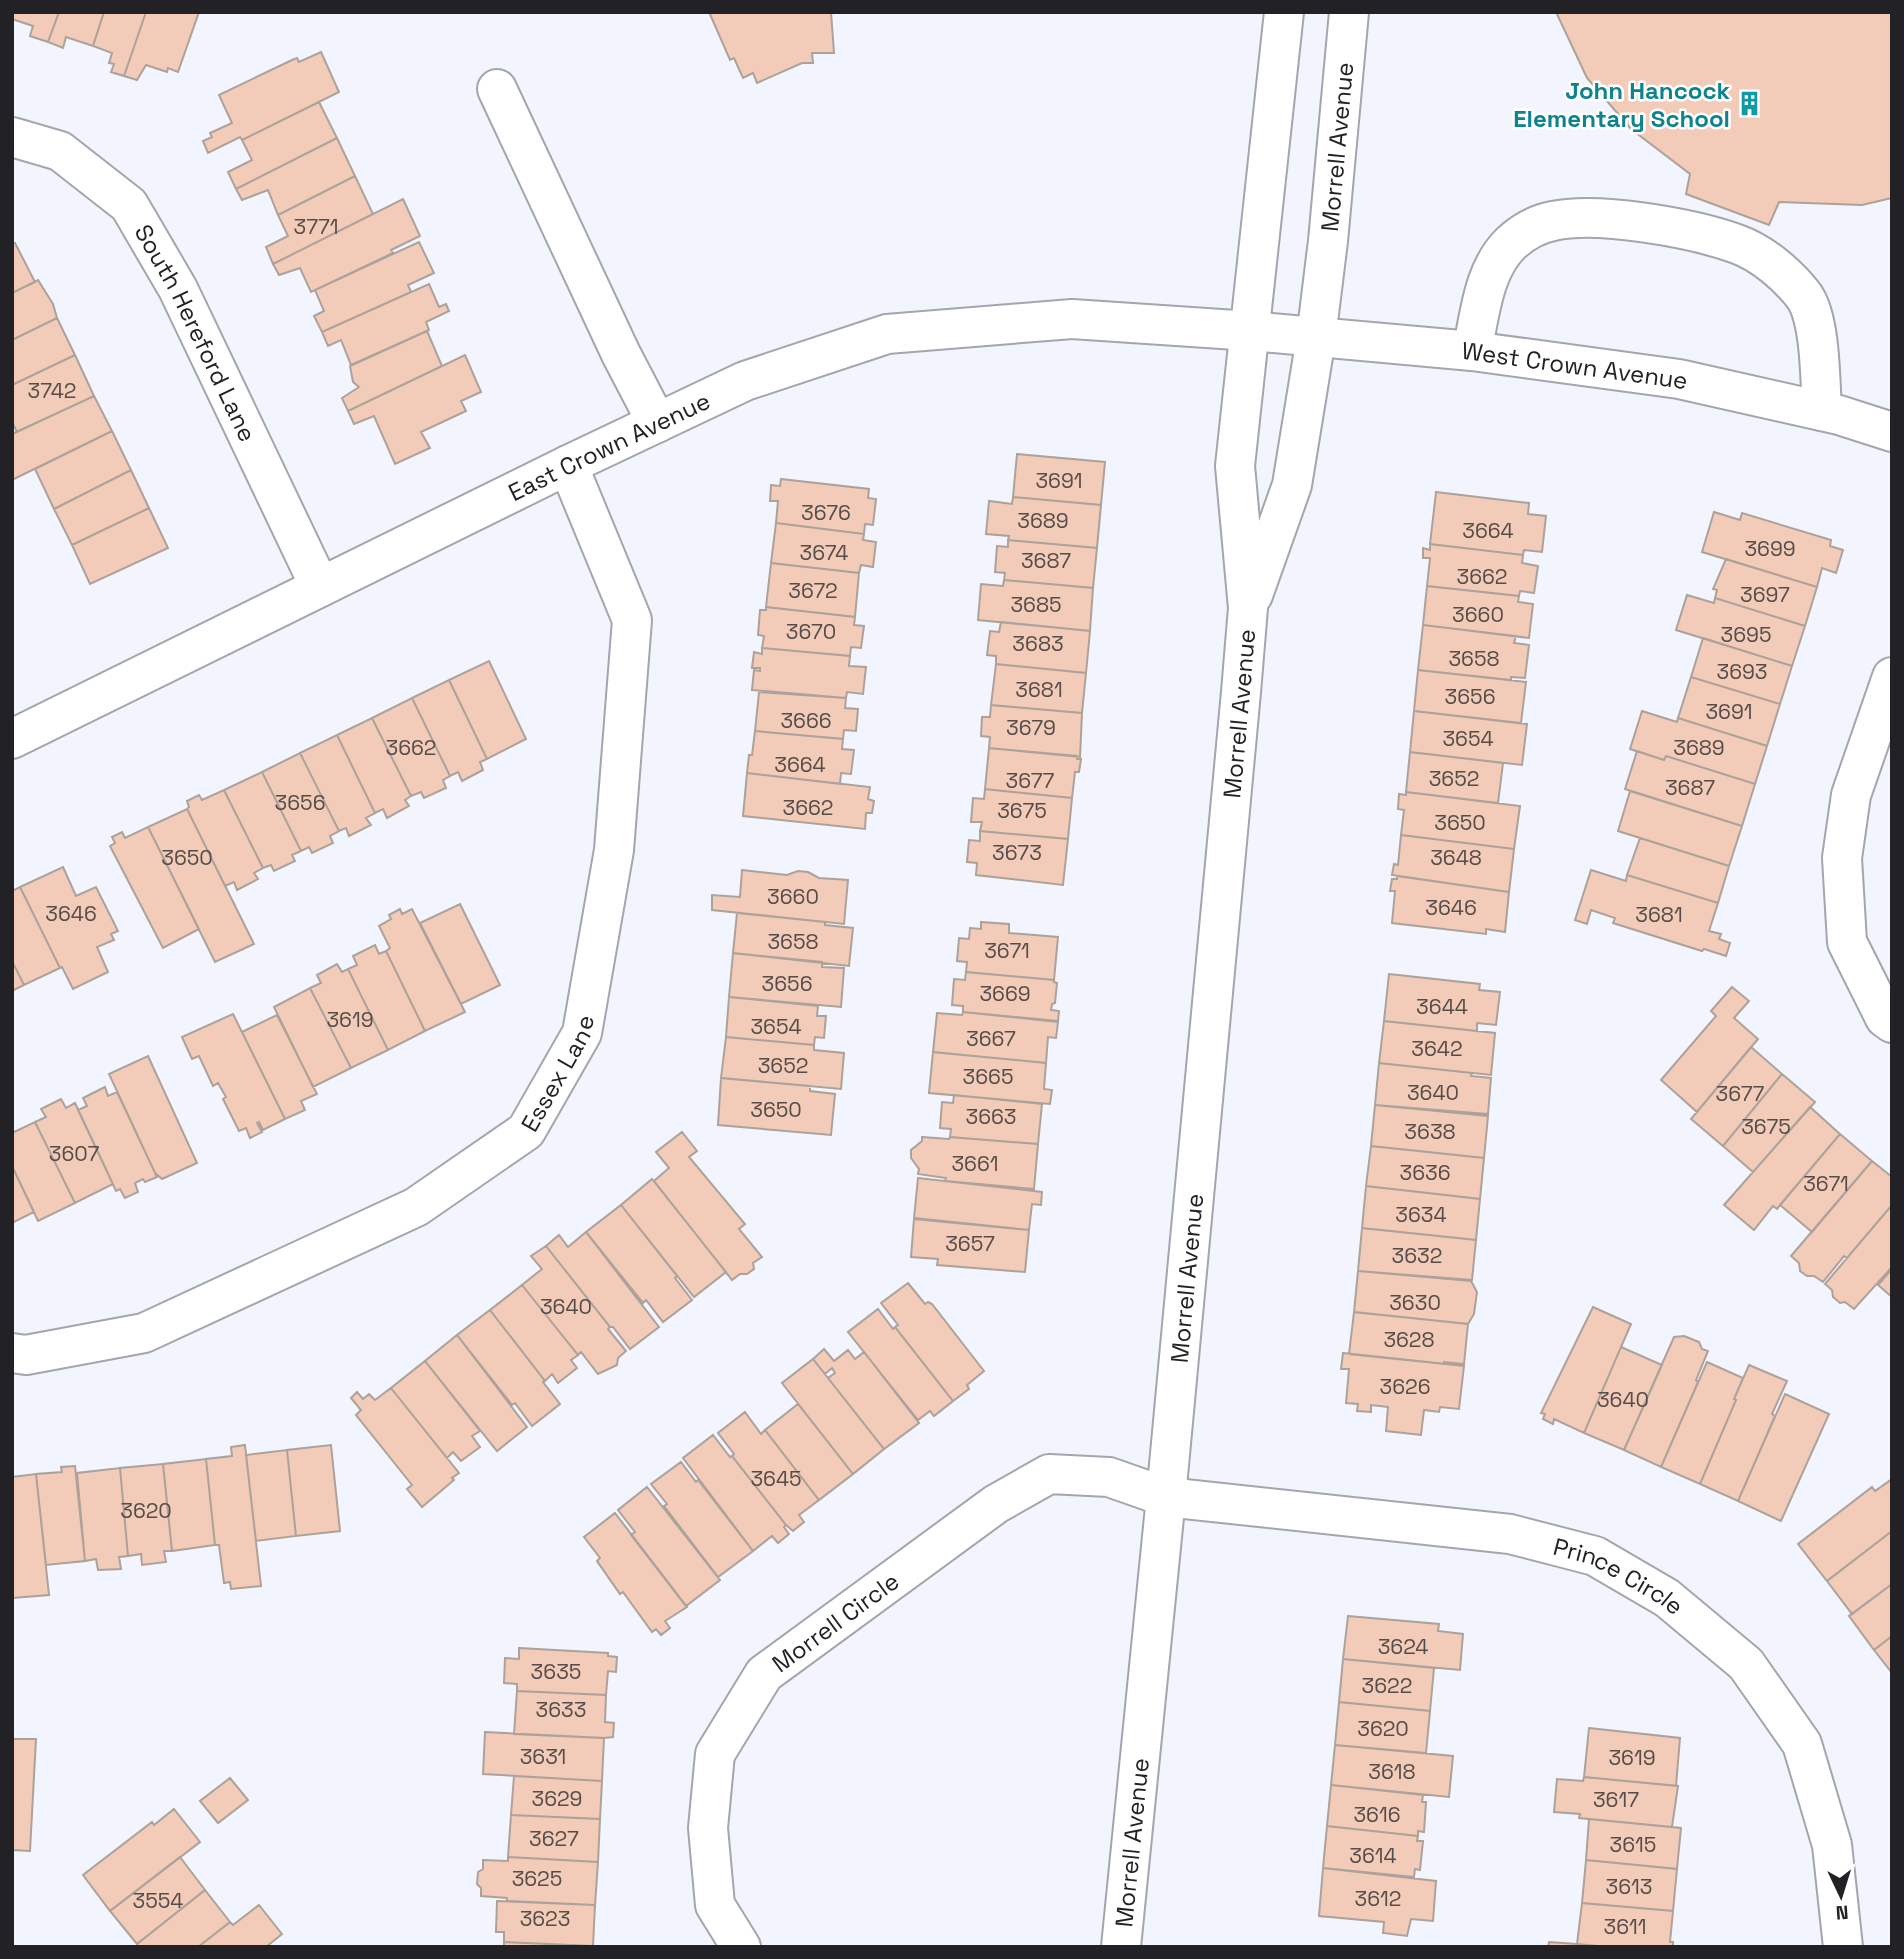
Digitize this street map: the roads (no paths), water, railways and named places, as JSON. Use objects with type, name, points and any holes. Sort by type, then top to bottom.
[{"type":"street","name":"Morrell Avenue","points":[[1121,1947],[1167,1497],[1248,608],[1235,466],[1284,12]]},
{"type":"street","name":"Morrell Avenue","points":[[1248,608],[1292,485],[1316,338],[1328,241],[1349,12]]},
{"type":"street","points":[[497,89],[621,355],[657,423]]},
{"type":"street","name":"South Hereford Lane","points":[[12,137],[60,150],[129,205],[178,289],[320,587]]},
{"type":"street","points":[[1472,351],[1486,284],[1499,257],[1525,232],[1554,220],[1596,217],[1668,227],[1738,244],[1769,262],[1803,296],[1812,312],[1815,327],[1822,411]]},
{"type":"street","name":"East Crown Avenue","points":[[12,739],[568,465],[745,381],[887,334],[1072,319],[1251,331]]},
{"type":"street","name":"West Crown Avenue","points":[[1251,331],[1472,351],[1679,379],[1822,411],[1892,432]]},
{"type":"street","name":"Essex Lane","points":[[12,1353],[26,1355],[144,1333],[416,1207],[526,1131],[582,1033],[614,850],[632,620],[568,465]]},
{"type":"street","points":[[1892,677],[1851,795],[1842,858],[1847,942],[1885,1018],[1892,1023]]},
{"type":"street","name":"Morrell Circle","points":[[741,1947],[715,1905],[708,1828],[715,1754],[764,1674],[996,1504],[1049,1474],[1110,1477],[1167,1497]]},
{"type":"street","name":"Prince Circle","points":[[1167,1497],[1510,1534],[1595,1556],[1667,1598],[1746,1664],[1802,1744],[1832,1845],[1843,1947]]},
{"type":"place","name":"John Hancock Elementary School","points":[[1750,104]]}]
